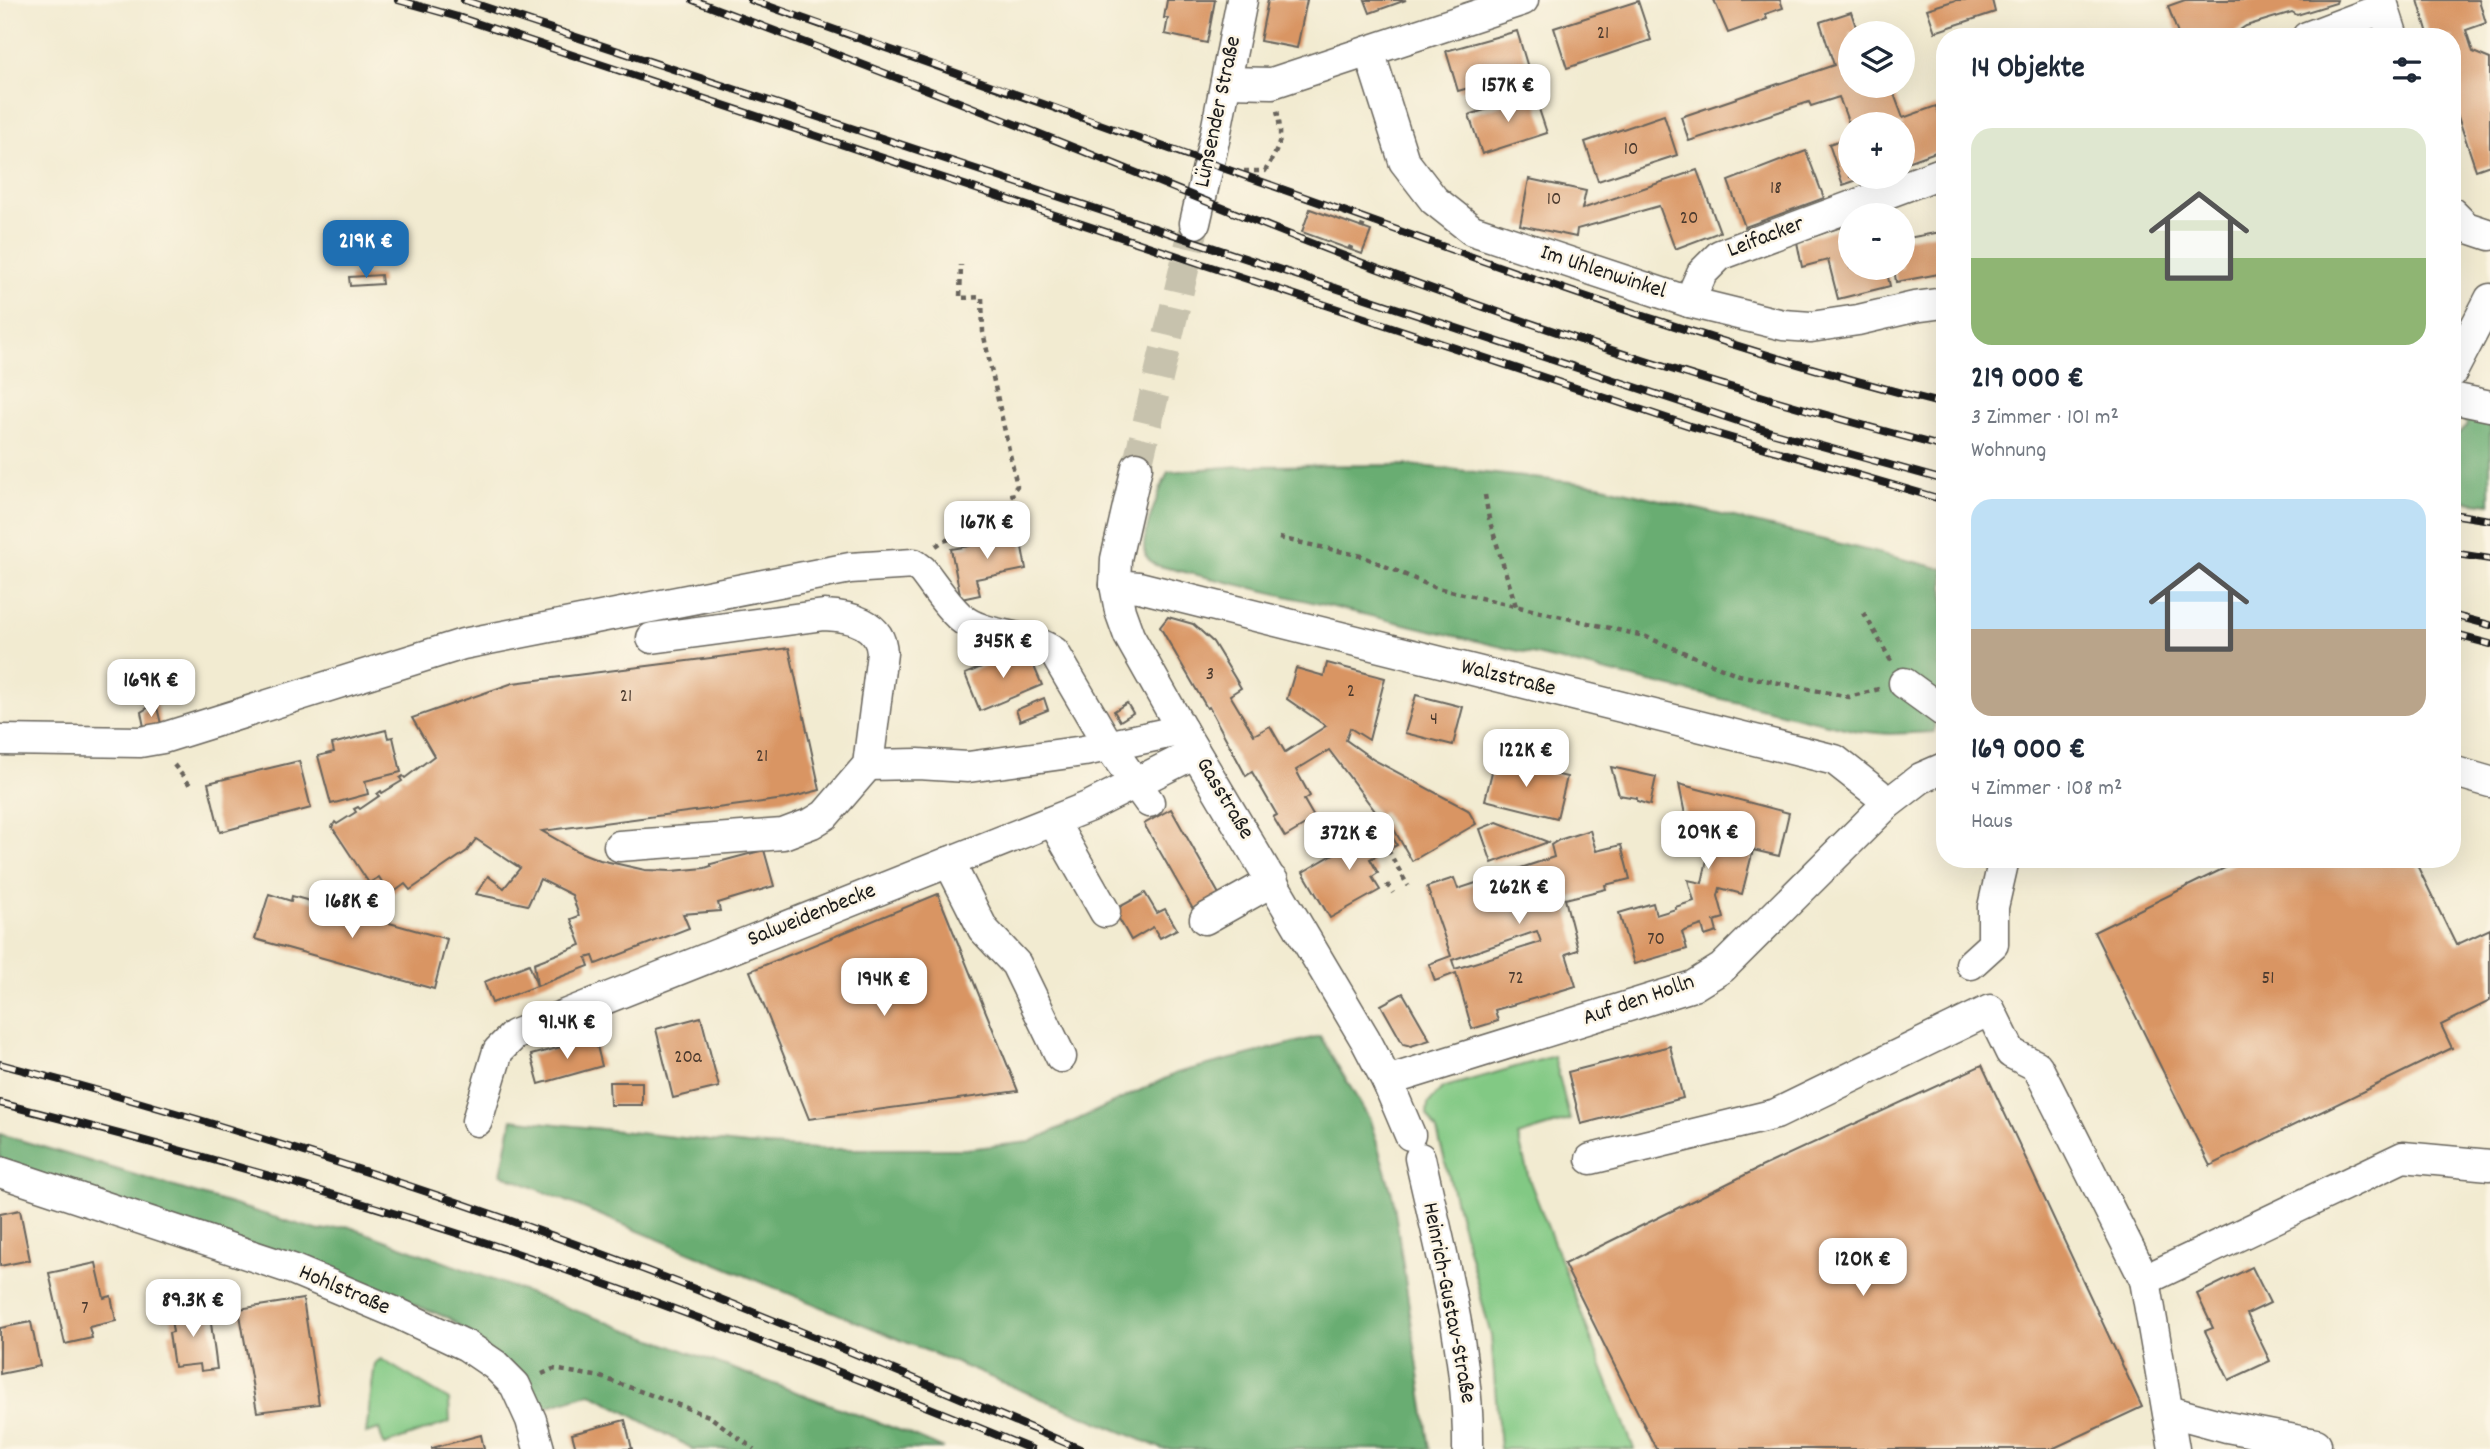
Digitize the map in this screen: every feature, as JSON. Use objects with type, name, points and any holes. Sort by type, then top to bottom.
[{"type":"street","name":"Lünsender Straße","points":[[1195,223],[1242,0]]},
{"type":"street","points":[[1226,82],[1272,83],[1523,0]]},
{"type":"street","points":[[2328,28],[2383,4],[2390,28]]},
{"type":"street","name":"Im Uhlenwinkel","points":[[1369,51],[1404,161],[1434,200],[1472,230],[1689,302],[1783,325],[1811,327],[1936,304]]},
{"type":"street","name":"Leifacker","points":[[1689,302],[1702,273],[1720,255],[1936,175]]},
{"type":"street","points":[[2461,222],[2466,227],[2490,235]]},
{"type":"street","points":[[2461,355],[2490,299]]},
{"type":"street","points":[[2461,400],[2490,407]]},
{"type":"street","points":[[1115,585],[1116,559],[1137,467]]},
{"type":"street","points":[[0,740],[140,742],[163,738],[463,644],[850,568],[914,564],[922,570],[961,619],[980,628],[1042,643],[1054,652],[1109,746],[1143,792]]},
{"type":"street","name":"Gasstraße","points":[[1115,585],[1129,636],[1387,1081]]},
{"type":"street","name":"Walzstraße","points":[[1115,585],[1139,587],[1835,760],[1877,793],[1886,805]]},
{"type":"street","points":[[620,846],[783,834],[825,815],[868,765],[882,653],[881,642],[872,629],[843,616],[824,615],[652,638]]},
{"type":"street","points":[[1903,683],[1936,706]]},
{"type":"street","points":[[868,765],[968,766],[1109,746],[1189,741]]},
{"type":"street","name":"Salweidenbecke","points":[[477,1121],[498,1051],[514,1035],[1090,806],[1143,792],[1189,741]]},
{"type":"street","name":"Auf den Holln","points":[[1387,1081],[1693,986],[1723,968],[1886,805],[1922,778],[1936,772]]},
{"type":"street","points":[[2461,774],[2490,782]]},
{"type":"street","points":[[1053,821],[1105,912]]},
{"type":"street","points":[[949,862],[983,929],[1016,964],[1061,1057]]},
{"type":"street","points":[[1970,964],[1993,944],[1993,907],[2002,868]]},
{"type":"street","points":[[1205,919],[1273,881]]},
{"type":"street","points":[[1591,1159],[1776,1114],[1990,1010],[2011,1053],[2037,1066],[2145,1280],[2174,1449]]},
{"type":"street","name":"Heinrich-Gustav-Straße","points":[[1387,1081],[1415,1147],[1457,1325],[1469,1413],[1468,1449]]},
{"type":"street","points":[[2145,1280],[2403,1157],[2490,1165]]},
{"type":"street","name":"Hohlstraße","points":[[0,1172],[292,1269],[467,1346],[495,1365],[515,1385]]},
{"type":"street","points":[[515,1385],[531,1420],[539,1449]]},
{"type":"street","points":[[2168,1411],[2227,1427],[2316,1444]]},
{"type":"path","points":[[1233,178],[1244,171],[1265,172],[1276,152],[1282,134],[1272,83]]},
{"type":"path","points":[[1348,247],[1357,251]]},
{"type":"path","points":[[914,564],[943,541],[1017,522],[1012,492],[1017,486],[983,332],[982,297],[961,298],[961,265]]},
{"type":"path","points":[[1486,495],[1489,519],[1516,606]]},
{"type":"path","points":[[1279,538],[1362,556],[1433,587],[1644,636],[1739,676],[1849,697],[1903,683],[1864,613]]},
{"type":"path","points":[[1388,850],[1408,886]]},
{"type":"path","points":[[1387,884],[1393,893]]},
{"type":"path","points":[[515,1385],[552,1369],[601,1377],[709,1416],[754,1449]]},
{"type":"green space","points":[[2465,413],[2490,417],[2490,504],[2461,500],[2461,432],[2468,424],[2461,419]]},
{"type":"green space","points":[[1410,465],[1599,485],[1936,567],[1934,732],[1889,734],[1857,731],[1155,565],[1145,553],[1145,539],[1149,520],[1168,472],[1239,466]]},
{"type":"green space","points":[[1320,1036],[1370,1120],[1393,1197],[1430,1449],[1163,1449],[501,1174],[512,1119],[747,1145],[820,1149],[965,1149],[1030,1142],[1177,1073]]},
{"type":"green space","points":[[1554,1056],[1570,1120],[1518,1136],[1529,1179],[1634,1449],[1500,1449],[1491,1336],[1437,1131],[1427,1115],[1428,1104],[1442,1088]]},
{"type":"green space","points":[[0,1134],[320,1231],[347,1226],[944,1449],[693,1449],[591,1393],[542,1408],[511,1368],[449,1318],[323,1271],[0,1174]]},
{"type":"green space","points":[[381,1359],[449,1400],[450,1422],[384,1445],[379,1429],[366,1433],[375,1363]]},
{"type":"building","points":[[1167,0],[1215,0],[1207,43],[1165,34]]},
{"type":"building","points":[[1268,0],[1307,0],[1297,48],[1260,41]]},
{"type":"building","points":[[1365,0],[1406,0],[1370,13]]},
{"type":"building","points":[[1714,0],[1780,0],[1783,8],[1765,14],[1767,19],[1728,33]]},
{"type":"building","points":[[1956,0],[1992,0],[1995,12],[1947,28],[1936,28],[1935,32],[1927,9]]},
{"type":"building","points":[[2185,0],[2337,0],[2336,3],[2297,15],[2292,12],[2243,28],[2176,28],[2168,6]]},
{"type":"building","points":[[2418,0],[2479,0],[2486,23],[2466,30],[2473,52],[2490,59],[2490,165],[2476,170],[2461,126],[2461,28],[2426,28]]},
{"type":"building","points":[[1638,1],[1651,40],[1567,68],[1554,28]]},
{"type":"building","points":[[1851,12],[1854,21],[1838,21],[1838,97],[1811,106],[1809,102],[1689,141],[1681,117],[1834,65],[1820,22]]},
{"type":"building","points":[[1517,31],[1529,71],[1458,91],[1446,51]]},
{"type":"building","points":[[1534,94],[1547,133],[1482,154],[1469,115]]},
{"type":"building","points":[[1839,98],[1896,98],[1901,112],[1845,112]]},
{"type":"building","points":[[1936,106],[1936,152],[1915,159],[1915,114]]},
{"type":"building","points":[[1664,115],[1677,155],[1598,181],[1585,142]]},
{"type":"building","points":[[1838,141],[1838,170],[1829,144]]},
{"type":"building","points":[[1806,151],[1824,198],[1745,227],[1728,181]]},
{"type":"building","points":[[1697,170],[1720,232],[1675,249],[1659,206],[1577,229],[1576,237],[1520,225],[1529,179],[1586,191],[1582,209]]},
{"type":"building","points":[[1310,209],[1371,231],[1362,254],[1302,232]]},
{"type":"building","points":[[1838,228],[1838,280],[1889,280],[1890,286],[1838,299],[1828,260],[1802,267],[1797,242]]},
{"type":"building","points":[[1936,233],[1936,274],[1915,278],[1915,237]]},
{"type":"building","points":[[381,275],[382,284],[350,286],[349,277]]},
{"type":"building","points":[[1019,531],[1026,569],[976,579],[980,595],[961,599],[951,549],[970,546],[969,541]]},
{"type":"building","points":[[1168,617],[1193,624],[1213,642],[1241,688],[1230,695],[1254,735],[1270,726],[1285,752],[1326,726],[1287,699],[1296,668],[1324,676],[1327,663],[1385,678],[1369,740],[1350,728],[1346,740],[1374,760],[1468,810],[1476,824],[1412,861],[1384,812],[1378,815],[1329,750],[1296,770],[1310,796],[1304,800],[1315,819],[1285,837],[1273,817],[1277,815],[1252,772],[1246,776],[1209,707],[1207,708],[1160,627]]},
{"type":"building","points":[[789,648],[820,790],[785,799],[542,831],[577,851],[600,860],[645,870],[705,868],[764,850],[774,886],[718,903],[720,911],[683,914],[689,928],[596,964],[593,956],[586,958],[589,966],[537,986],[534,963],[581,945],[571,919],[579,916],[572,895],[540,879],[528,905],[476,894],[488,876],[504,888],[520,868],[476,839],[467,851],[410,890],[405,884],[390,895],[379,877],[369,883],[332,827],[335,822],[337,824],[356,812],[354,809],[360,809],[379,796],[377,794],[381,791],[382,793],[402,781],[400,778],[405,778],[434,756],[412,718],[513,683]]},
{"type":"building","points":[[1026,648],[1042,685],[980,711],[965,674]]},
{"type":"building","points":[[1416,695],[1463,707],[1453,745],[1405,733]]},
{"type":"building","points":[[1044,698],[1048,710],[1020,721],[1016,710]]},
{"type":"building","points":[[156,703],[162,728],[145,732],[141,712]]},
{"type":"building","points":[[1127,703],[1133,713],[1120,721],[1114,711]]},
{"type":"building","points":[[386,730],[388,738],[393,737],[401,772],[365,781],[368,794],[331,804],[318,756],[334,752],[332,744]]},
{"type":"building","points":[[1495,760],[1567,777],[1557,818],[1485,800]]},
{"type":"building","points":[[299,761],[311,808],[220,832],[208,783]]},
{"type":"building","points":[[1611,767],[1656,777],[1650,805],[1637,801],[1637,798],[1619,795]]},
{"type":"building","points":[[1679,784],[1789,813],[1779,856],[1753,850],[1742,894],[1720,888],[1718,896],[1724,918],[1714,921],[1717,932],[1705,936],[1702,925],[1682,932],[1687,949],[1634,964],[1619,913],[1653,903],[1656,915],[1676,909],[1675,907],[1694,901],[1688,880],[1702,883],[1713,832],[1687,825]]},
{"type":"building","points":[[1171,809],[1220,896],[1194,911],[1144,824]]},
{"type":"building","points":[[1497,822],[1548,842],[1492,863],[1480,829]]},
{"type":"building","points":[[1385,824],[1397,845],[1370,859],[1378,873],[1372,877],[1380,890],[1330,918],[1303,872]]},
{"type":"building","points":[[1590,830],[1596,851],[1621,845],[1630,879],[1605,885],[1606,889],[1565,899],[1578,950],[1566,954],[1576,986],[1495,1010],[1498,1021],[1472,1029],[1456,973],[1435,981],[1429,964],[1451,956],[1427,887],[1454,878],[1458,889],[1554,857],[1551,845]],"holes":[[[1537,931],[1541,942],[1455,969],[1452,960]]]},
{"type":"building","points":[[2225,868],[2418,868],[2456,945],[2490,929],[2490,1001],[2441,1025],[2452,1048],[2210,1166],[2094,932]]},
{"type":"building","points":[[1145,893],[1157,913],[1165,909],[1177,929],[1160,938],[1153,927],[1131,940],[1114,910]]},
{"type":"building","points":[[269,894],[291,901],[292,896],[447,939],[434,989],[255,939]]},
{"type":"building","points":[[938,894],[1018,1091],[809,1119],[750,971]]},
{"type":"building","points":[[529,964],[537,986],[492,1003],[484,982]]},
{"type":"building","points":[[1403,993],[1430,1040],[1411,1046],[1403,1044],[1381,1005]]},
{"type":"building","points":[[701,1017],[719,1087],[673,1098],[656,1029]]},
{"type":"building","points":[[595,1038],[602,1066],[539,1084],[531,1055]]},
{"type":"building","points":[[1670,1046],[1683,1098],[1581,1124],[1568,1072]]},
{"type":"building","points":[[1982,1065],[2142,1407],[2052,1449],[1656,1449],[1564,1264],[1759,1168]]},
{"type":"building","points":[[609,1082],[642,1082],[642,1105],[610,1105]]},
{"type":"building","points":[[20,1210],[30,1260],[0,1266],[0,1214]]},
{"type":"building","points":[[96,1263],[104,1298],[111,1296],[116,1321],[89,1327],[92,1338],[65,1344],[49,1273]]},
{"type":"building","points":[[2252,1267],[2270,1303],[2247,1314],[2270,1361],[2229,1380],[2205,1331],[2213,1328],[2197,1294]]},
{"type":"building","points":[[303,1299],[319,1404],[257,1412],[239,1309]]},
{"type":"building","points":[[209,1308],[217,1369],[201,1371],[200,1364],[174,1367],[169,1333],[173,1332],[170,1313]]},
{"type":"building","points":[[31,1322],[40,1366],[0,1374],[0,1328]]},
{"type":"building","points":[[625,1420],[632,1449],[576,1449],[572,1434]]},
{"type":"building","points":[[481,1435],[484,1449],[432,1449],[432,1448]]},
{"type":"tunnel","points":[[1137,467],[1195,223]]},
{"type":"railway","points":[[398,0],[458,17],[1690,426],[1936,498]]},
{"type":"railway","points":[[464,0],[1771,432],[1936,478]]},
{"type":"railway","points":[[693,0],[1428,287],[1710,381],[1936,445]]},
{"type":"railway","points":[[751,0],[1591,298],[1731,344],[1936,402]]},
{"type":"railway","points":[[2461,515],[2490,520]]},
{"type":"railway","points":[[2461,554],[2490,559]]},
{"type":"railway","points":[[2461,617],[2490,625]]},
{"type":"railway","points":[[2461,636],[2490,644]]},
{"type":"railway","points":[[0,1064],[305,1152],[531,1228],[784,1325],[1080,1449]]},
{"type":"railway","points":[[0,1103],[301,1185],[524,1255],[761,1341],[1031,1449]]}]
